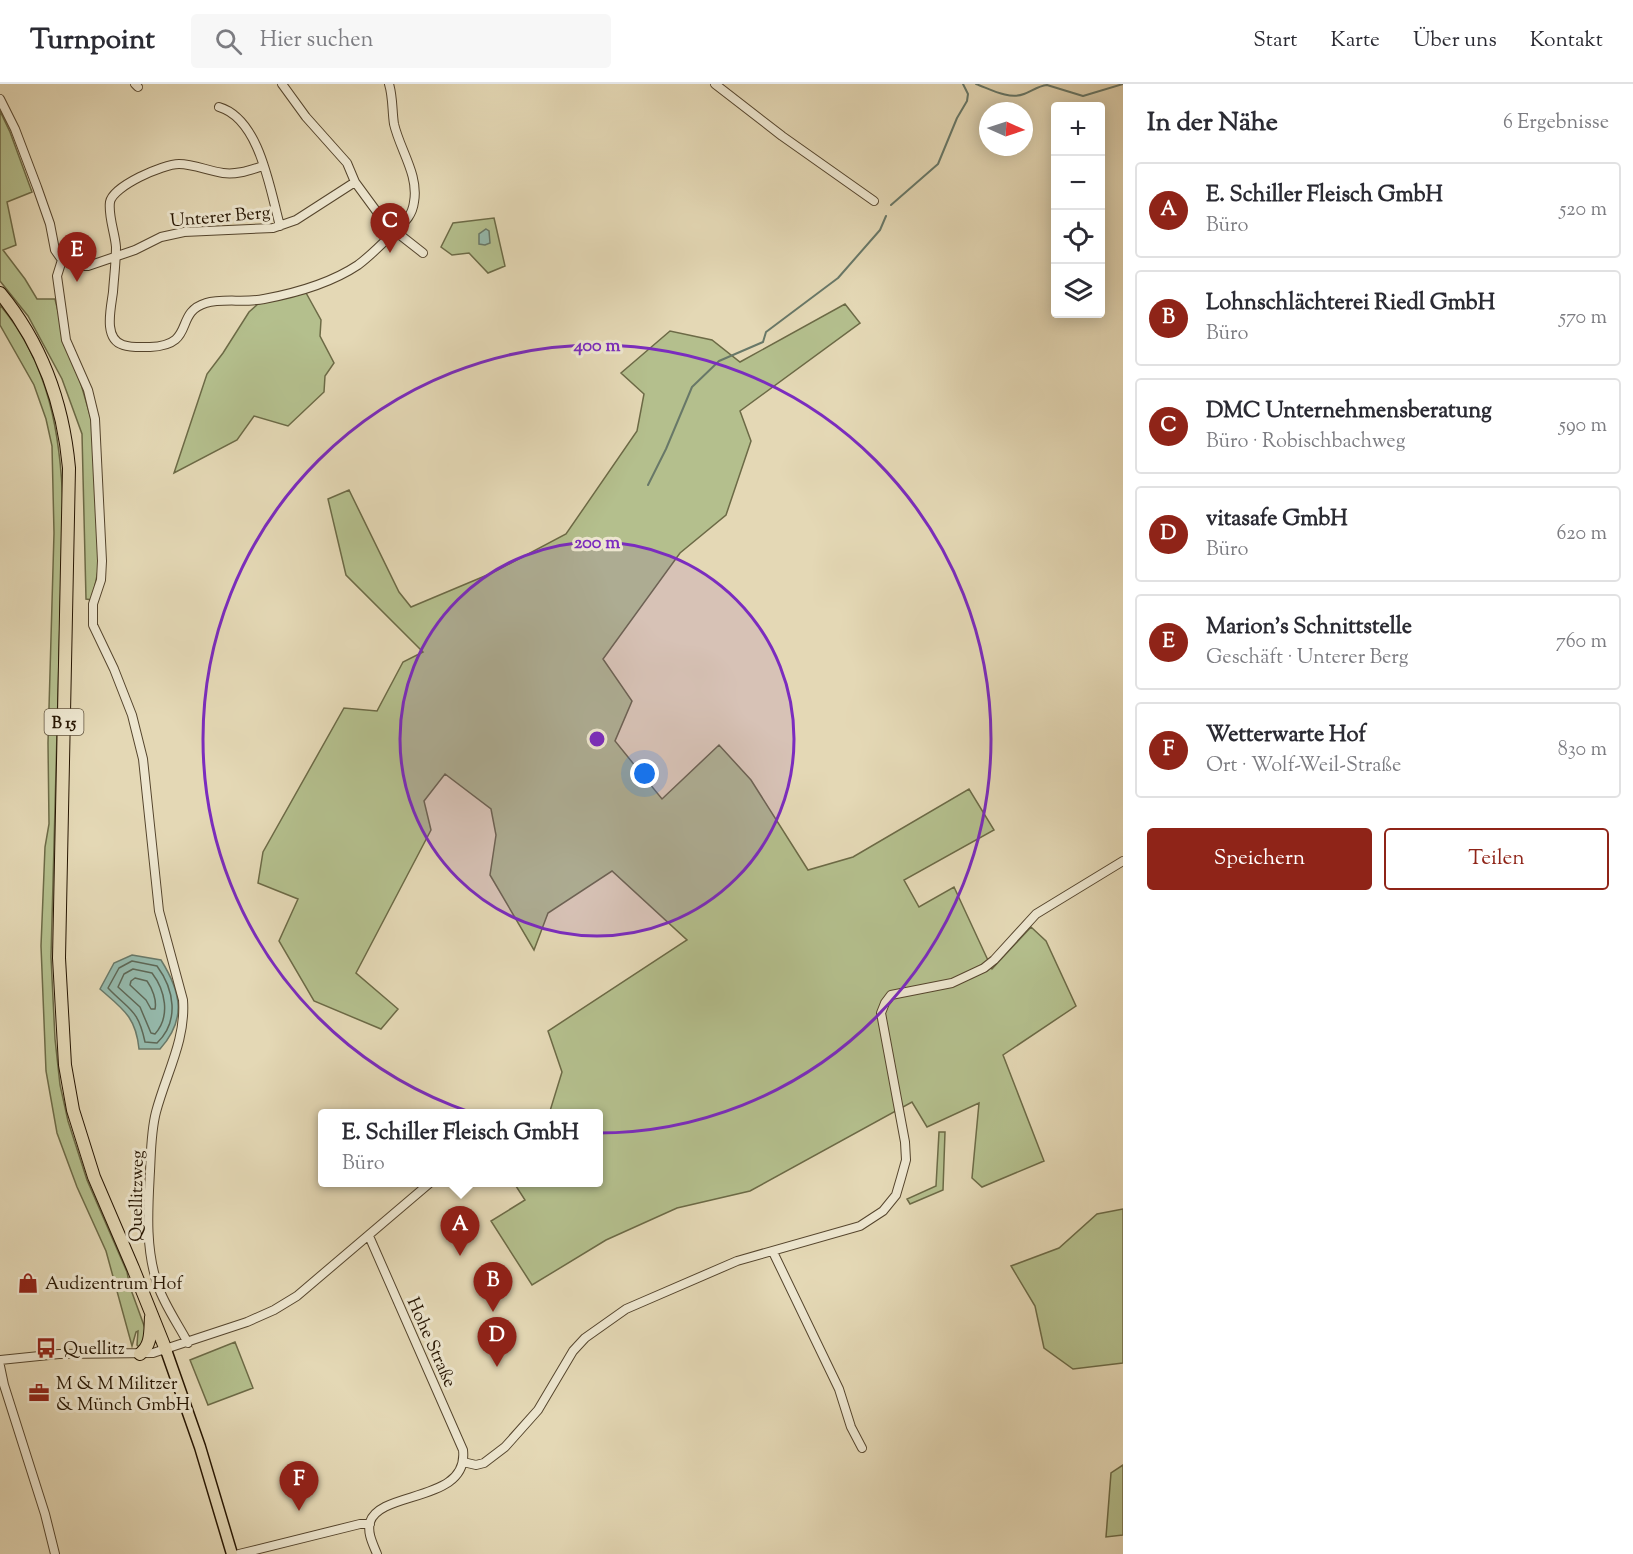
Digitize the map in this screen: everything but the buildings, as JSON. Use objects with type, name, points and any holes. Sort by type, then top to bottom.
[{"type":"highway","name":"B 15","points":[[0,293],[25,327],[45,364],[63,420],[69,468],[59,958],[65,1065],[73,1110],[92,1170],[152,1313],[165,1350]]},
{"type":"highway","points":[[140,1353],[149,1342],[152,1313]]},
{"type":"main road","name":"B 15","points":[[165,1350],[200,1447],[232,1554]]},
{"type":"street","points":[[282,84],[306,117],[347,163],[355,182],[377,212],[395,231],[423,253]]},
{"type":"street","points":[[263,166],[232,174],[189,165],[172,164],[119,189],[112,197],[110,205],[116,256],[110,320],[111,334],[116,342],[124,346],[166,346],[180,336],[188,317],[199,306],[210,302],[264,299],[338,276],[366,259],[407,221],[414,204],[415,184],[394,124],[389,84]]},
{"type":"street","points":[[715,84],[782,136],[874,201]]},
{"type":"street","points":[[0,99],[22,148],[50,224],[54,250],[62,260]]},
{"type":"street","name":"Unterer Berg","points":[[219,107],[235,116],[258,147],[280,226]]},
{"type":"street","name":"Unterer Berg","points":[[62,260],[83,267],[135,250],[161,237],[184,232],[280,226],[296,220],[355,182]]},
{"type":"street","name":"Quellitzweg","points":[[62,260],[57,276],[66,340],[88,390],[95,418],[102,561],[101,580],[92,616],[93,625],[118,678],[138,735],[143,759],[159,911],[183,1000],[182,1031],[155,1114],[149,1203],[150,1243],[158,1286],[188,1343]]},
{"type":"street","points":[[377,1554],[370,1535],[370,1524],[381,1509],[428,1492],[454,1479],[464,1462],[476,1465],[484,1463],[505,1447],[538,1410],[573,1351],[585,1338],[626,1309],[736,1261],[860,1226],[883,1211],[896,1195],[906,1161],[905,1142],[881,1013],[885,1003],[891,995],[952,983],[984,968],[1036,914],[1123,861]]},
{"type":"street","points":[[0,1360],[58,1354],[140,1353],[165,1350],[247,1322],[274,1310],[297,1296],[425,1187]]},
{"type":"street","name":"Hohe Straße","points":[[369,1236],[463,1450],[464,1462]]},
{"type":"street","points":[[773,1252],[839,1389],[850,1427],[862,1448]]},
{"type":"street","points":[[0,1366],[55,1554]]},
{"type":"street","points":[[239,1554],[370,1524]]},
{"type":"green space","points":[[0,111],[32,192],[7,202],[16,245],[3,250],[37,299],[55,299],[66,344],[74,360],[92,422],[99,566],[92,600],[86,599],[82,434],[62,379],[28,316],[0,281]]},
{"type":"green space","points":[[494,218],[505,266],[488,273],[469,253],[452,255],[441,247],[453,223]]},
{"type":"green space","points":[[305,291],[321,320],[320,336],[334,363],[325,376],[324,392],[288,426],[254,416],[237,440],[174,473],[207,374],[249,312],[258,304]]},
{"type":"green space","points":[[845,304],[860,323],[740,411],[751,441],[726,515],[680,553],[603,659],[632,701],[615,741],[662,799],[719,745],[751,780],[808,870],[853,857],[969,789],[994,830],[904,880],[919,907],[954,887],[992,969],[1031,927],[1046,941],[1076,1006],[1003,1055],[1044,1161],[982,1187],[972,1178],[979,1103],[927,1127],[912,1102],[750,1191],[677,1208],[606,1240],[532,1285],[491,1221],[525,1200],[517,1187],[603,1187],[603,1109],[551,1109],[562,1072],[548,1031],[687,940],[612,871],[548,913],[534,950],[490,875],[496,835],[491,809],[445,774],[424,801],[431,830],[356,973],[398,1009],[381,1029],[314,1001],[279,941],[298,899],[258,883],[263,852],[344,708],[377,711],[403,662],[423,652],[346,575],[328,499],[349,490],[399,592],[411,607],[492,573],[566,534],[637,431],[644,394],[621,373],[670,331],[712,340],[740,362]]},
{"type":"green space","points":[[0,305],[17,327],[41,376],[55,427],[62,481],[51,957],[60,1085],[68,1121],[87,1180],[127,1272],[146,1331],[147,1336],[140,1348],[137,1345],[138,1331],[132,1346],[106,1251],[77,1187],[57,1133],[46,1071],[41,946],[45,847],[49,824],[48,743],[54,533],[52,446],[46,419],[34,385],[0,325]]},
{"type":"green space","points":[[939,1132],[945,1132],[943,1190],[910,1204],[907,1199],[936,1186]]},
{"type":"green space","points":[[1123,1209],[1123,1363],[1073,1369],[1044,1348],[1035,1306],[1011,1266],[1059,1248],[1097,1214]]},
{"type":"green space","points":[[235,1342],[253,1388],[208,1405],[190,1360]]},
{"type":"green space","points":[[1123,1465],[1123,1535],[1106,1537],[1111,1473]]},
{"type":"water","points":[[486,229],[489,231],[490,243],[479,244],[479,234]]},
{"type":"water","points":[[132,955],[161,960],[177,994],[177,1016],[174,1027],[160,1049],[139,1049],[135,1029],[127,1014],[100,989],[114,963]]},
{"type":"waterway","points":[[891,205],[938,164],[957,118],[967,101],[968,94],[963,84]]},
{"type":"waterway","points":[[976,84],[1012,96],[1047,85],[1083,96],[1123,84]]},
{"type":"waterway","points":[[648,485],[692,387],[719,361],[763,342],[766,332],[838,278],[880,230],[886,216]]},
{"type":"place","name":"DMC Unternehmensberatung","points":[[390,253]]},
{"type":"place","name":"Marion's Schnittstelle","points":[[77,282]]},
{"type":"place","name":"E. Schiller Fleisch GmbH","points":[[460,1256]]},
{"type":"place","name":"Audizentrum Hof","points":[[28,1283]]},
{"type":"place","name":"Lohnschlächterei Riedl GmbH","points":[[493,1312]]},
{"type":"place","name":"Quellitz","points":[[46,1348]]},
{"type":"place","name":"vitasafe GmbH","points":[[497,1367]]},
{"type":"place","name":"M & M Militzer & Münch GmbH","points":[[39,1393]]},
{"type":"place","name":"Wetterwarte Hof","points":[[299,1511]]}]
